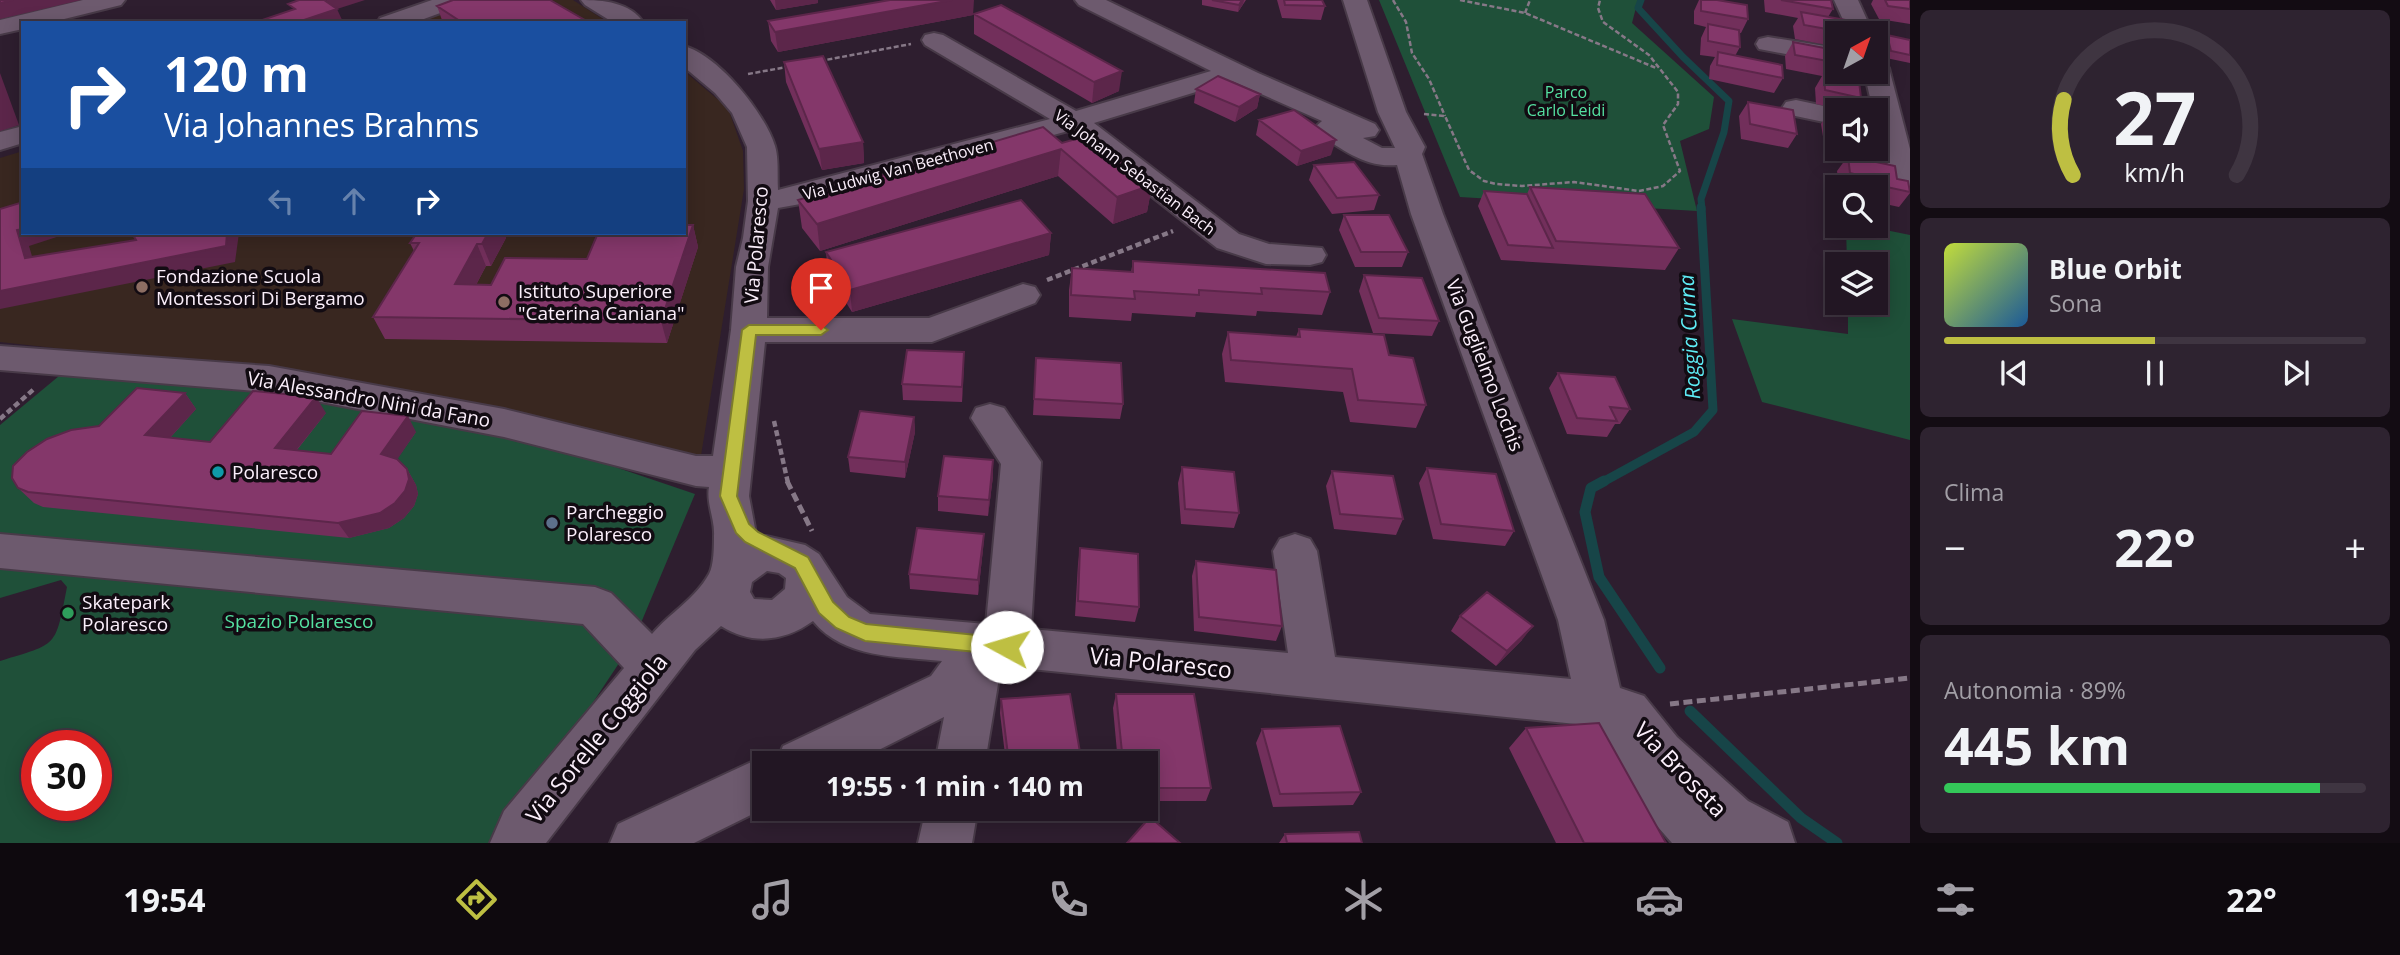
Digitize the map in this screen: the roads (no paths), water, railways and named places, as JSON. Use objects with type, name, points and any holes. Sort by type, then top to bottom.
[{"type":"street","points":[[25,21],[113,0]]},
{"type":"street","points":[[395,21],[454,0]]},
{"type":"street","points":[[593,0],[629,21]]},
{"type":"street","points":[[1087,0],[1242,76],[1372,134],[1392,159],[1407,146]]},
{"type":"street","name":"Via Guglielmo Lochis","points":[[1354,0],[1372,134],[1407,146],[1427,214],[1581,620],[1634,704]]},
{"type":"street","points":[[1846,0],[1856,21]]},
{"type":"street","points":[[0,27],[21,22]]},
{"type":"street","name":"Via Johann Sebastian Bach","points":[[934,40],[1073,121],[1228,241],[1266,254],[1310,255]]},
{"type":"street","points":[[1768,44],[1825,54]]},
{"type":"street","name":"Via Polaresco","points":[[686,56],[716,80],[745,111],[761,147],[763,201],[759,238],[752,267],[749,330],[732,489],[736,533],[727,589],[732,607],[739,614],[756,621]]},
{"type":"street","name":"Via Ludwig Van Beethoven","points":[[763,201],[795,197],[1242,76]]},
{"type":"street","points":[[1796,108],[1825,114]]},
{"type":"street","points":[[1372,134],[1427,214]]},
{"type":"street","points":[[0,141],[21,135]]},
{"type":"street","points":[[1888,137],[1910,178]]},
{"type":"street","points":[[749,330],[932,330],[1023,296]]},
{"type":"street","name":"Via Alessandro Nini da Fano","points":[[0,358],[270,379],[504,423],[696,471],[732,489]]},
{"type":"street","points":[[826,751],[948,691],[994,646],[1011,621],[1021,462],[990,418]]},
{"type":"street","points":[[732,489],[742,528],[751,537],[806,556]]},
{"type":"street","points":[[0,551],[595,606],[666,651]]},
{"type":"street","points":[[1296,551],[1315,677]]},
{"type":"street","points":[[731,577],[753,557],[766,553],[806,556]]},
{"type":"street","points":[[756,621],[785,617],[802,604],[809,593],[806,556]]},
{"type":"street","name":"Via Polaresco","points":[[806,556],[826,608],[843,623],[865,632],[1315,677],[1634,704]]},
{"type":"street","name":"Via Sorelle Coggiola","points":[[517,843],[523,830],[666,651],[700,619],[731,577]]},
{"type":"street","name":"Via Sorelle Coggiola","points":[[666,651],[719,620],[865,632]]},
{"type":"street","points":[[963,751],[994,646]]},
{"type":"street","name":"Via Broseta","points":[[1634,704],[1626,712],[1659,754],[1729,820],[1770,842]]},
{"type":"street","name":"Via Broseta","points":[[1634,704],[1654,784],[1708,843]]},
{"type":"street","points":[[637,843],[752,787]]},
{"type":"street","points":[[945,843],[949,821]]},
{"type":"waterway","name":"Roggia Curna","points":[[1641,0],[1638,8],[1683,57],[1729,101],[1724,132],[1701,199],[1702,209]]},
{"type":"waterway","name":"Roggia Curna","points":[[1601,483],[1694,432],[1713,410],[1701,207]]},
{"type":"waterway","name":"Roggia Curna","points":[[1604,481],[1591,488],[1585,512],[1599,577],[1660,668]]},
{"type":"waterway","name":"Roggia Curna","points":[[1690,711],[1801,818],[1837,843]]},
{"type":"place","name":"Fondazione Scuola Montessori Di Bergamo","points":[[142,287]]},
{"type":"place","name":"Istituto Superiore \"Caterina Caniana\"","points":[[504,302]]},
{"type":"place","name":"Polaresco","points":[[218,472]]},
{"type":"place","name":"Parcheggio Polaresco","points":[[552,523]]},
{"type":"place","name":"Skatepark Polaresco","points":[[68,613]]},
{"type":"park label","name":"Parco Carlo Leidi","points":[[1566,101]]},
{"type":"park label","name":"Spazio Polaresco","points":[[299,621]]}]
